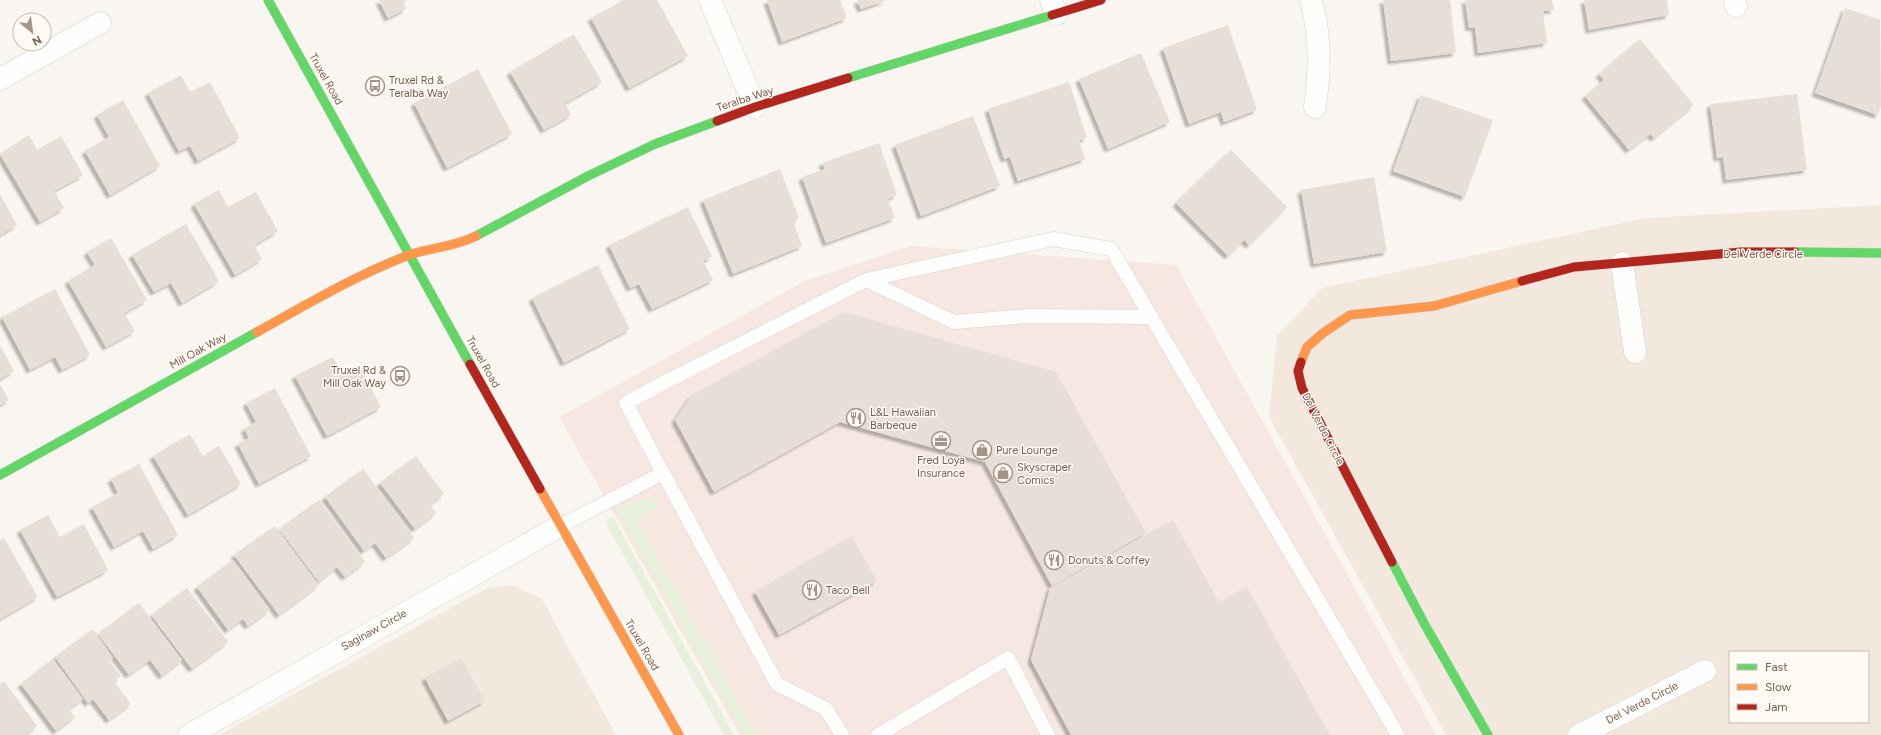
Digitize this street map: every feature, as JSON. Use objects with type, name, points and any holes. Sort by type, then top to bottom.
[{"type":"street","name":"Truxel Road","points":[[268,0],[560,526],[679,735]]},
{"type":"street","points":[[710,0],[755,107]]},
{"type":"street","name":"Teralba Way","points":[[410,255],[465,242],[588,176],[641,151],[724,118],[1054,7],[1101,0]]},
{"type":"street","points":[[1311,0],[1320,51],[1320,72],[1315,107]]},
{"type":"street","points":[[0,79],[100,22]]},
{"type":"street","name":"Del Verde Circle","points":[[1488,735],[1421,618],[1302,388],[1298,371],[1307,347],[1323,333],[1350,315],[1434,306],[1574,267],[1741,252],[1881,253]]},
{"type":"street","name":"Mill Oak Way","points":[[0,475],[340,286],[410,255]]},
{"type":"street","points":[[1622,263],[1634,352]]},
{"type":"street","name":"Saginaw Circle","points":[[189,735],[560,526]]},
{"type":"street","name":"Del Verde Circle","points":[[1579,735],[1705,671]]},
{"type":"lane","points":[[842,735],[826,709],[777,684],[626,404],[671,379],[866,280],[1053,239],[1110,249],[1398,735]]},
{"type":"lane","points":[[866,280],[954,322],[1029,316],[1149,317]]},
{"type":"lane","points":[[560,526],[663,473]]},
{"type":"lane","points":[[878,735],[1008,658],[1048,735]]},
{"type":"shaded area","points":[[1881,205],[1881,735],[1446,735],[1269,417],[1277,336],[1322,288],[1646,218]]},
{"type":"shaded area","points":[[911,246],[1176,265],[1436,735],[740,735],[559,417],[807,280]]},
{"type":"shaded area","points":[[512,585],[542,599],[616,735],[219,735],[487,588]]},
{"type":"green space","points":[[642,499],[651,499],[659,506],[637,520],[757,735],[743,735],[617,510]]},
{"type":"green space","points":[[613,517],[734,735],[724,735],[605,522]]},
{"type":"building","points":[[379,0],[408,0],[403,3],[406,9],[388,18]]},
{"type":"building","points":[[624,0],[657,0],[688,56],[629,88],[591,18]]},
{"type":"building","points":[[767,0],[840,0],[847,18],[782,42]]},
{"type":"building","points":[[857,0],[887,0],[861,9]]},
{"type":"building","points":[[1383,0],[1450,0],[1456,53],[1391,61]]},
{"type":"building","points":[[1465,0],[1552,0],[1554,10],[1543,11],[1547,43],[1478,53],[1475,27],[1469,28]]},
{"type":"building","points":[[1584,0],[1667,0],[1669,15],[1589,30]]},
{"type":"building","points":[[1845,8],[1880,20],[1881,105],[1878,115],[1815,93]]},
{"type":"building","points":[[1228,25],[1257,110],[1224,122],[1221,112],[1189,124],[1163,48]]},
{"type":"building","points":[[574,34],[602,82],[565,103],[571,115],[544,130],[510,72]]},
{"type":"building","points":[[1640,39],[1694,105],[1654,138],[1650,134],[1629,150],[1585,96],[1604,80],[1599,74]]},
{"type":"building","points":[[1141,53],[1170,122],[1108,149],[1079,79]]},
{"type":"building","points":[[478,69],[512,134],[447,168],[414,103]]},
{"type":"building","points":[[181,75],[190,92],[210,82],[240,138],[198,161],[190,146],[179,151],[148,93]]},
{"type":"building","points":[[1069,82],[1087,138],[1079,140],[1085,159],[1018,181],[1010,157],[1004,159],[988,109]]},
{"type":"building","points":[[1797,94],[1807,170],[1726,180],[1723,157],[1717,158],[1710,104]]},
{"type":"building","points":[[1421,95],[1493,120],[1465,197],[1393,171]]},
{"type":"building","points":[[123,100],[160,166],[110,195],[85,151],[109,137],[97,115]]},
{"type":"building","points":[[973,116],[1000,186],[921,216],[895,145]]},
{"type":"building","points":[[29,135],[37,150],[61,136],[83,175],[54,191],[64,208],[40,222],[0,154]]},
{"type":"building","points":[[879,143],[897,195],[888,199],[895,218],[826,243],[802,177],[825,169],[822,163]]},
{"type":"building","points":[[1231,150],[1287,207],[1249,245],[1244,240],[1228,256],[1176,203]]},
{"type":"building","points":[[780,169],[799,218],[793,221],[802,246],[733,274],[703,200]]},
{"type":"building","points":[[1374,177],[1387,252],[1314,264],[1301,190]]},
{"type":"building","points":[[219,190],[228,207],[256,192],[278,231],[254,245],[262,259],[235,275],[194,204]]},
{"type":"building","points":[[0,194],[17,225],[0,235]]},
{"type":"building","points":[[688,207],[712,257],[703,261],[713,280],[652,309],[639,284],[630,288],[609,245]]},
{"type":"building","points":[[186,224],[219,281],[182,303],[171,283],[154,292],[132,255]]},
{"type":"building","points":[[111,238],[147,300],[124,313],[135,331],[106,347],[68,281],[95,265],[87,252]]},
{"type":"building","points":[[598,265],[630,329],[564,363],[532,298]]},
{"type":"building","points":[[55,289],[90,355],[62,370],[55,357],[30,370],[2,317]]},
{"type":"building","points":[[844,312],[1056,372],[1146,533],[1052,586],[985,462],[840,422],[714,492],[675,420],[691,396]]},
{"type":"building","points":[[0,345],[14,371],[0,379]]},
{"type":"building","points":[[333,357],[343,376],[360,367],[381,407],[327,436],[295,376]]},
{"type":"building","points":[[0,384],[9,400],[0,405]]},
{"type":"building","points":[[275,388],[311,456],[259,484],[238,444],[249,438],[244,429],[256,422],[246,403]]},
{"type":"building","points":[[190,434],[203,456],[219,446],[241,484],[188,515],[153,456]]},
{"type":"building","points":[[416,456],[444,494],[430,505],[436,513],[415,529],[380,483]]},
{"type":"building","points":[[139,464],[178,535],[153,549],[143,531],[114,547],[92,507],[118,493],[111,479]]},
{"type":"building","points":[[363,469],[414,538],[386,558],[375,543],[364,551],[325,497]]},
{"type":"building","points":[[319,500],[365,562],[345,577],[337,567],[319,582],[279,529]]},
{"type":"building","points":[[48,515],[60,537],[84,524],[108,570],[57,597],[20,530]]},
{"type":"building","points":[[1173,520],[1219,602],[1247,587],[1330,735],[1071,735],[1031,660],[1050,588]]},
{"type":"building","points":[[275,526],[319,585],[279,615],[234,555]]},
{"type":"building","points":[[852,536],[877,581],[779,635],[755,592]]},
{"type":"building","points":[[4,538],[38,597],[0,619],[0,541]]},
{"type":"building","points":[[233,560],[270,610],[248,626],[243,619],[228,630],[197,587]]},
{"type":"building","points":[[187,588],[228,642],[192,669],[151,615]]},
{"type":"building","points":[[139,603],[182,660],[162,676],[150,660],[129,675],[98,634]]},
{"type":"building","points":[[93,629],[113,658],[109,661],[121,676],[114,681],[131,704],[109,720],[93,699],[88,703],[55,657]]},
{"type":"building","points":[[461,658],[485,701],[448,721],[425,678]]},
{"type":"building","points":[[53,659],[83,699],[69,709],[75,717],[56,731],[21,684]]},
{"type":"building","points":[[4,681],[37,726],[25,735],[0,735],[0,684]]},
{"type":"traffic: fast","points":[[268,0],[470,364]]},
{"type":"traffic: fast","points":[[848,78],[1052,15]]},
{"type":"traffic: fast","points":[[476,236],[588,176],[655,144],[717,121]]},
{"type":"traffic: fast","points":[[1795,252],[1881,253]]},
{"type":"traffic: fast","points":[[0,475],[257,332]]},
{"type":"traffic: fast","points":[[1392,562],[1425,625],[1488,735]]},
{"type":"traffic: slow","points":[[257,332],[332,291],[389,263],[409,255],[452,245],[476,236]]},
{"type":"traffic: slow","points":[[1301,362],[1307,347],[1323,333],[1350,315],[1434,306],[1522,281]]},
{"type":"traffic: slow","points":[[540,489],[679,735]]},
{"type":"traffic: jam","points":[[1052,15],[1101,0]]},
{"type":"traffic: jam","points":[[717,121],[755,107],[848,78]]},
{"type":"traffic: jam","points":[[1522,281],[1574,267],[1741,252],[1795,252]]},
{"type":"traffic: jam","points":[[1301,362],[1298,371],[1302,388],[1392,562]]},
{"type":"traffic: jam","points":[[470,364],[540,489]]},
{"type":"place","name":"Truxel Rd & Teralba Way","points":[[375,86]]},
{"type":"place","name":"Truxel Rd & Mill Oak Way","points":[[400,376]]},
{"type":"place","name":"L&L Hawaiian Barbeque","points":[[856,418]]},
{"type":"place","name":"Fred Loya Insurance","points":[[941,441]]},
{"type":"place","name":"Pure Lounge","points":[[982,450]]},
{"type":"place","name":"Skyscraper Comics","points":[[1003,473]]},
{"type":"place","name":"Donuts & Coffey","points":[[1054,560]]},
{"type":"place","name":"Taco Bell","points":[[812,590]]}]
